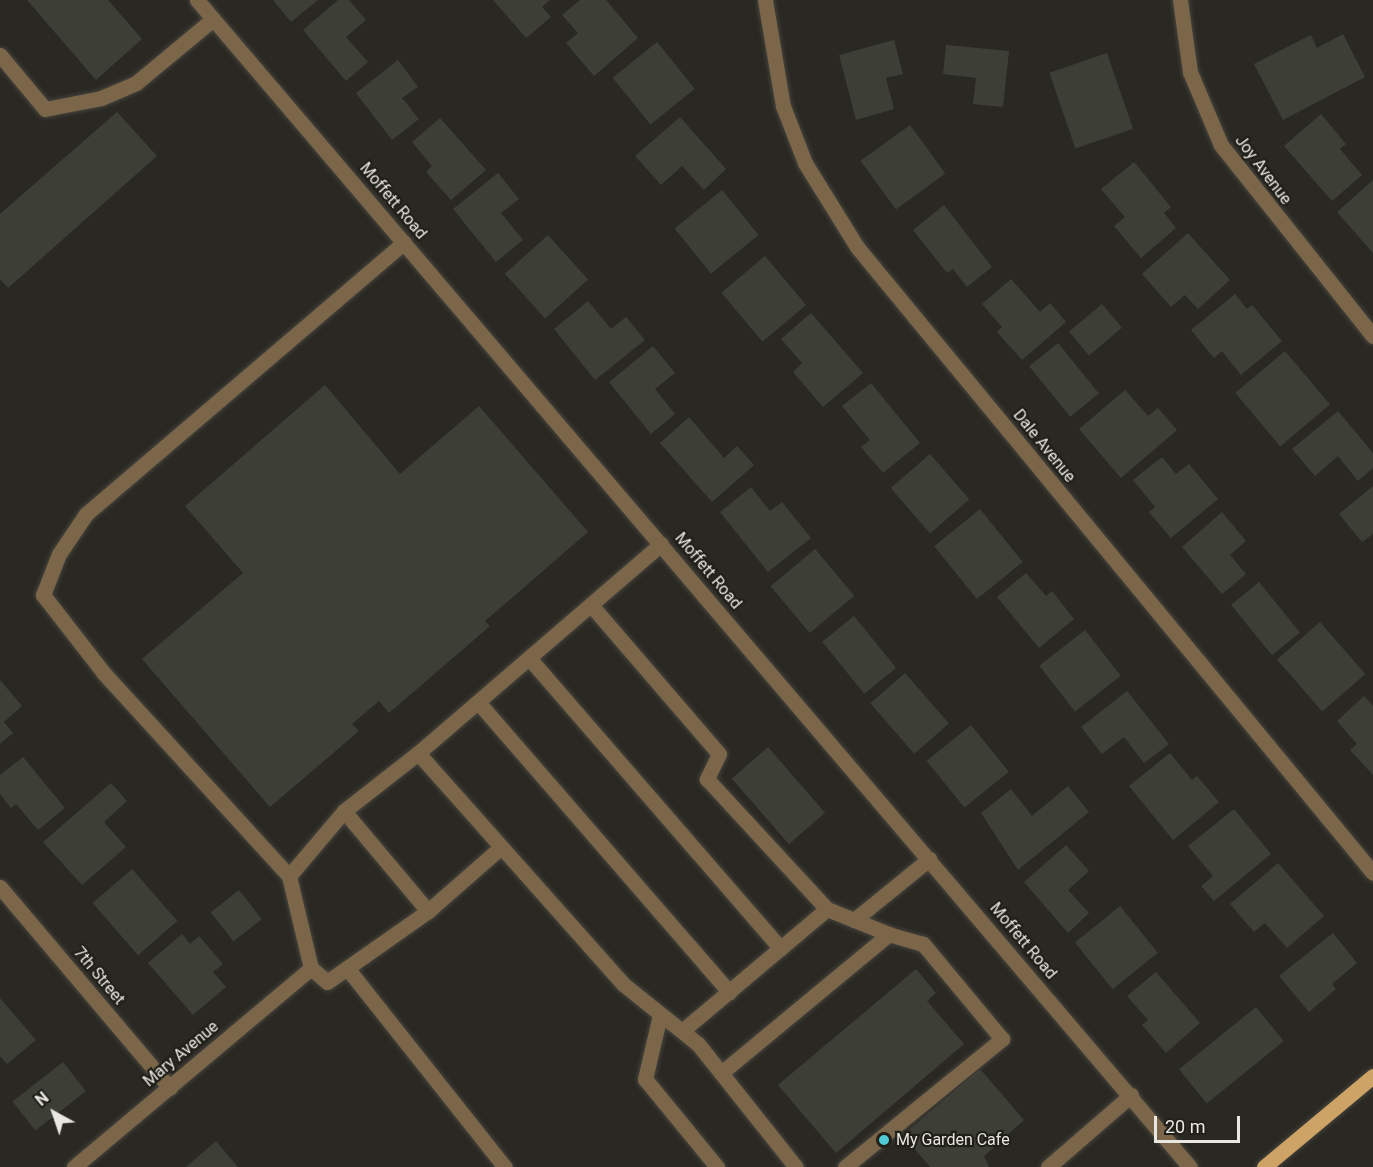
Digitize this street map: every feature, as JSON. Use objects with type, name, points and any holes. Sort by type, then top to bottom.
[{"type":"main road","points":[[1264,1167],[1373,1076]]},
{"type":"street","name":"Moffett Road","points":[[197,0],[1190,1167]]},
{"type":"street","name":"Dale Avenue","points":[[765,0],[783,106],[805,163],[857,247],[1373,873]]},
{"type":"street","name":"Joy Avenue","points":[[1180,0],[1190,72],[1221,145],[1373,336]]},
{"type":"street","points":[[0,55],[45,109],[101,98],[136,83],[213,18]]},
{"type":"street","points":[[404,242],[86,514],[59,554],[43,595],[104,672],[288,876],[311,968],[327,982],[428,911],[501,847]]},
{"type":"street","points":[[288,876],[344,811],[418,753],[662,544]]},
{"type":"street","points":[[591,605],[719,754],[707,779],[827,909],[889,934],[923,944],[1002,1039],[845,1167]]},
{"type":"street","points":[[529,658],[780,948]]},
{"type":"street","points":[[478,702],[729,992]]},
{"type":"street","points":[[418,753],[623,984],[682,1031],[721,1073],[796,1167]]},
{"type":"street","points":[[344,811],[428,911]]},
{"type":"street","points":[[854,920],[929,859]]},
{"type":"street","name":"7th Street","points":[[0,887],[170,1088]]},
{"type":"street","points":[[682,1031],[827,909]]},
{"type":"street","points":[[721,1073],[889,934]]},
{"type":"street","name":"Mary Avenue","points":[[74,1167],[311,968]]},
{"type":"street","points":[[347,968],[505,1167]]},
{"type":"street","points":[[660,1015],[645,1079],[717,1167]]},
{"type":"street","points":[[1048,1167],[1131,1095]]},
{"type":"building","points":[[27,0],[108,0],[142,39],[96,80]]},
{"type":"building","points":[[273,0],[318,0],[291,22]]},
{"type":"building","points":[[338,0],[349,0],[366,20],[346,37],[368,62],[346,81],[303,30]]},
{"type":"building","points":[[493,0],[550,0],[542,7],[551,17],[526,38]]},
{"type":"building","points":[[580,0],[606,0],[638,38],[594,76],[566,43],[578,33],[562,15]]},
{"type":"building","points":[[1343,34],[1365,77],[1283,120],[1254,64],[1311,35],[1317,48]]},
{"type":"building","points":[[894,40],[903,74],[886,78],[894,109],[856,120],[839,55]]},
{"type":"building","points":[[657,42],[695,89],[650,125],[613,78]]},
{"type":"building","points":[[946,45],[1009,51],[1003,107],[973,104],[976,78],[943,74]]},
{"type":"building","points":[[1107,53],[1133,129],[1075,149],[1049,73]]},
{"type":"building","points":[[398,60],[418,87],[402,98],[419,119],[392,140],[356,93]]},
{"type":"building","points":[[117,112],[157,156],[8,288],[0,279],[0,214]]},
{"type":"building","points":[[1321,114],[1346,144],[1340,149],[1362,175],[1332,201],[1284,146]]},
{"type":"building","points":[[680,117],[726,169],[704,190],[682,166],[661,185],[635,156]]},
{"type":"building","points":[[440,118],[486,170],[451,200],[426,172],[432,166],[412,142]]},
{"type":"building","points":[[910,125],[945,174],[896,209],[861,161]]},
{"type":"building","points":[[1134,162],[1171,207],[1164,213],[1176,228],[1141,258],[1114,226],[1125,217],[1101,189]]},
{"type":"building","points":[[498,173],[519,199],[501,213],[523,240],[496,262],[453,209]]},
{"type":"building","points":[[1373,180],[1373,253],[1337,212]]},
{"type":"building","points":[[722,190],[759,235],[711,273],[675,228]]},
{"type":"building","points":[[944,205],[992,267],[967,287],[953,269],[947,273],[913,230]]},
{"type":"building","points":[[1188,233],[1230,280],[1198,309],[1185,295],[1171,307],[1142,274]]},
{"type":"building","points":[[548,235],[588,280],[545,318],[505,274]]},
{"type":"building","points":[[765,256],[806,305],[762,342],[721,293]]},
{"type":"building","points":[[1011,279],[1040,312],[1050,303],[1066,322],[1022,360],[997,332],[1002,327],[982,304]]},
{"type":"building","points":[[1235,294],[1247,309],[1252,305],[1282,341],[1241,375],[1222,351],[1214,358],[1191,330]]},
{"type":"building","points":[[588,301],[611,329],[626,317],[645,340],[595,380],[554,329]]},
{"type":"building","points":[[1102,304],[1122,328],[1089,355],[1069,332]]},
{"type":"building","points":[[811,313],[863,373],[823,407],[793,372],[802,363],[781,339]]},
{"type":"building","points":[[1058,343],[1099,394],[1070,417],[1029,366]]},
{"type":"building","points":[[653,346],[675,373],[655,389],[675,414],[651,434],[609,382]]},
{"type":"building","points":[[1285,351],[1330,405],[1280,446],[1235,393]]},
{"type":"building","points":[[871,383],[920,443],[883,473],[861,447],[870,440],[842,406]]},
{"type":"building","points":[[325,385],[400,474],[479,406],[588,532],[485,621],[490,626],[389,713],[379,701],[352,724],[359,731],[270,807],[142,659],[243,573],[185,506]]},
{"type":"building","points":[[1125,390],[1148,416],[1158,408],[1177,430],[1121,478],[1079,429]]},
{"type":"building","points":[[1338,411],[1373,453],[1373,468],[1358,481],[1338,456],[1315,476],[1292,449]]},
{"type":"building","points":[[689,417],[724,458],[737,446],[754,465],[712,502],[660,443]]},
{"type":"building","points":[[930,454],[969,499],[930,533],[891,488]]},
{"type":"building","points":[[1162,457],[1176,474],[1189,464],[1218,499],[1171,538],[1149,512],[1155,507],[1133,480]]},
{"type":"building","points":[[1373,486],[1373,534],[1362,542],[1339,514]]},
{"type":"building","points":[[751,487],[770,511],[782,502],[811,538],[768,572],[720,512]]},
{"type":"building","points":[[980,509],[1023,562],[977,599],[934,546]]},
{"type":"building","points":[[1222,512],[1246,541],[1230,555],[1246,574],[1222,594],[1182,547]]},
{"type":"building","points":[[815,549],[854,596],[810,633],[771,586]]},
{"type":"building","points":[[1026,573],[1046,596],[1052,591],[1074,619],[1039,648],[997,597]]},
{"type":"building","points":[[1259,582],[1300,633],[1272,655],[1231,605]]},
{"type":"building","points":[[854,616],[896,668],[864,694],[822,642]]},
{"type":"building","points":[[1320,622],[1365,674],[1322,711],[1277,659]]},
{"type":"building","points":[[1085,630],[1121,676],[1075,711],[1039,666]]},
{"type":"building","points":[[905,673],[949,724],[914,754],[870,703]]},
{"type":"building","points":[[0,680],[22,706],[4,722],[13,733],[0,744]]},
{"type":"building","points":[[1127,691],[1169,744],[1144,763],[1124,737],[1102,754],[1081,727]]},
{"type":"building","points":[[1364,696],[1373,706],[1373,775],[1350,750],[1357,744],[1337,721]]},
{"type":"building","points":[[971,725],[1009,772],[964,808],[927,761]]},
{"type":"building","points":[[768,747],[825,813],[789,844],[732,778]]},
{"type":"building","points":[[1170,753],[1192,780],[1197,776],[1219,802],[1173,840],[1129,786]]},
{"type":"building","points":[[23,757],[65,808],[38,830],[16,804],[11,808],[0,794],[0,775]]},
{"type":"building","points":[[111,783],[127,801],[104,822],[126,847],[82,885],[43,842]]},
{"type":"building","points":[[1068,786],[1089,812],[1018,870],[981,813],[1011,789],[1032,816]]},
{"type":"building","points":[[1234,809],[1271,854],[1214,901],[1201,886],[1213,876],[1188,846]]},
{"type":"building","points":[[1066,845],[1089,871],[1068,890],[1089,913],[1068,933],[1024,882]]},
{"type":"building","points":[[1278,863],[1324,916],[1287,948],[1265,923],[1254,932],[1230,904]]},
{"type":"building","points":[[132,869],[177,921],[138,955],[93,903]]},
{"type":"building","points":[[239,890],[262,919],[233,941],[211,912]]},
{"type":"building","points":[[1120,906],[1158,953],[1113,989],[1075,943]]},
{"type":"building","points":[[1333,933],[1357,963],[1332,984],[1336,989],[1309,1012],[1279,976]]},
{"type":"building","points":[[182,934],[190,944],[199,936],[223,964],[213,972],[226,987],[193,1015],[148,963]]},
{"type":"building","points":[[916,969],[936,993],[927,1001],[964,1044],[836,1153],[778,1085]]},
{"type":"building","points":[[1156,972],[1200,1023],[1166,1053],[1142,1025],[1148,1020],[1127,996]]},
{"type":"building","points":[[0,998],[36,1040],[7,1064],[0,1056]]},
{"type":"building","points":[[1256,1007],[1284,1041],[1207,1103],[1179,1069]]},
{"type":"building","points":[[63,1062],[86,1091],[35,1131],[13,1101]]},
{"type":"building","points":[[980,1069],[1024,1120],[984,1156],[989,1167],[930,1167],[903,1135]]},
{"type":"building","points":[[216,1141],[238,1167],[186,1167]]},
{"type":"place","name":"My Garden Cafe","points":[[884,1140]]}]
